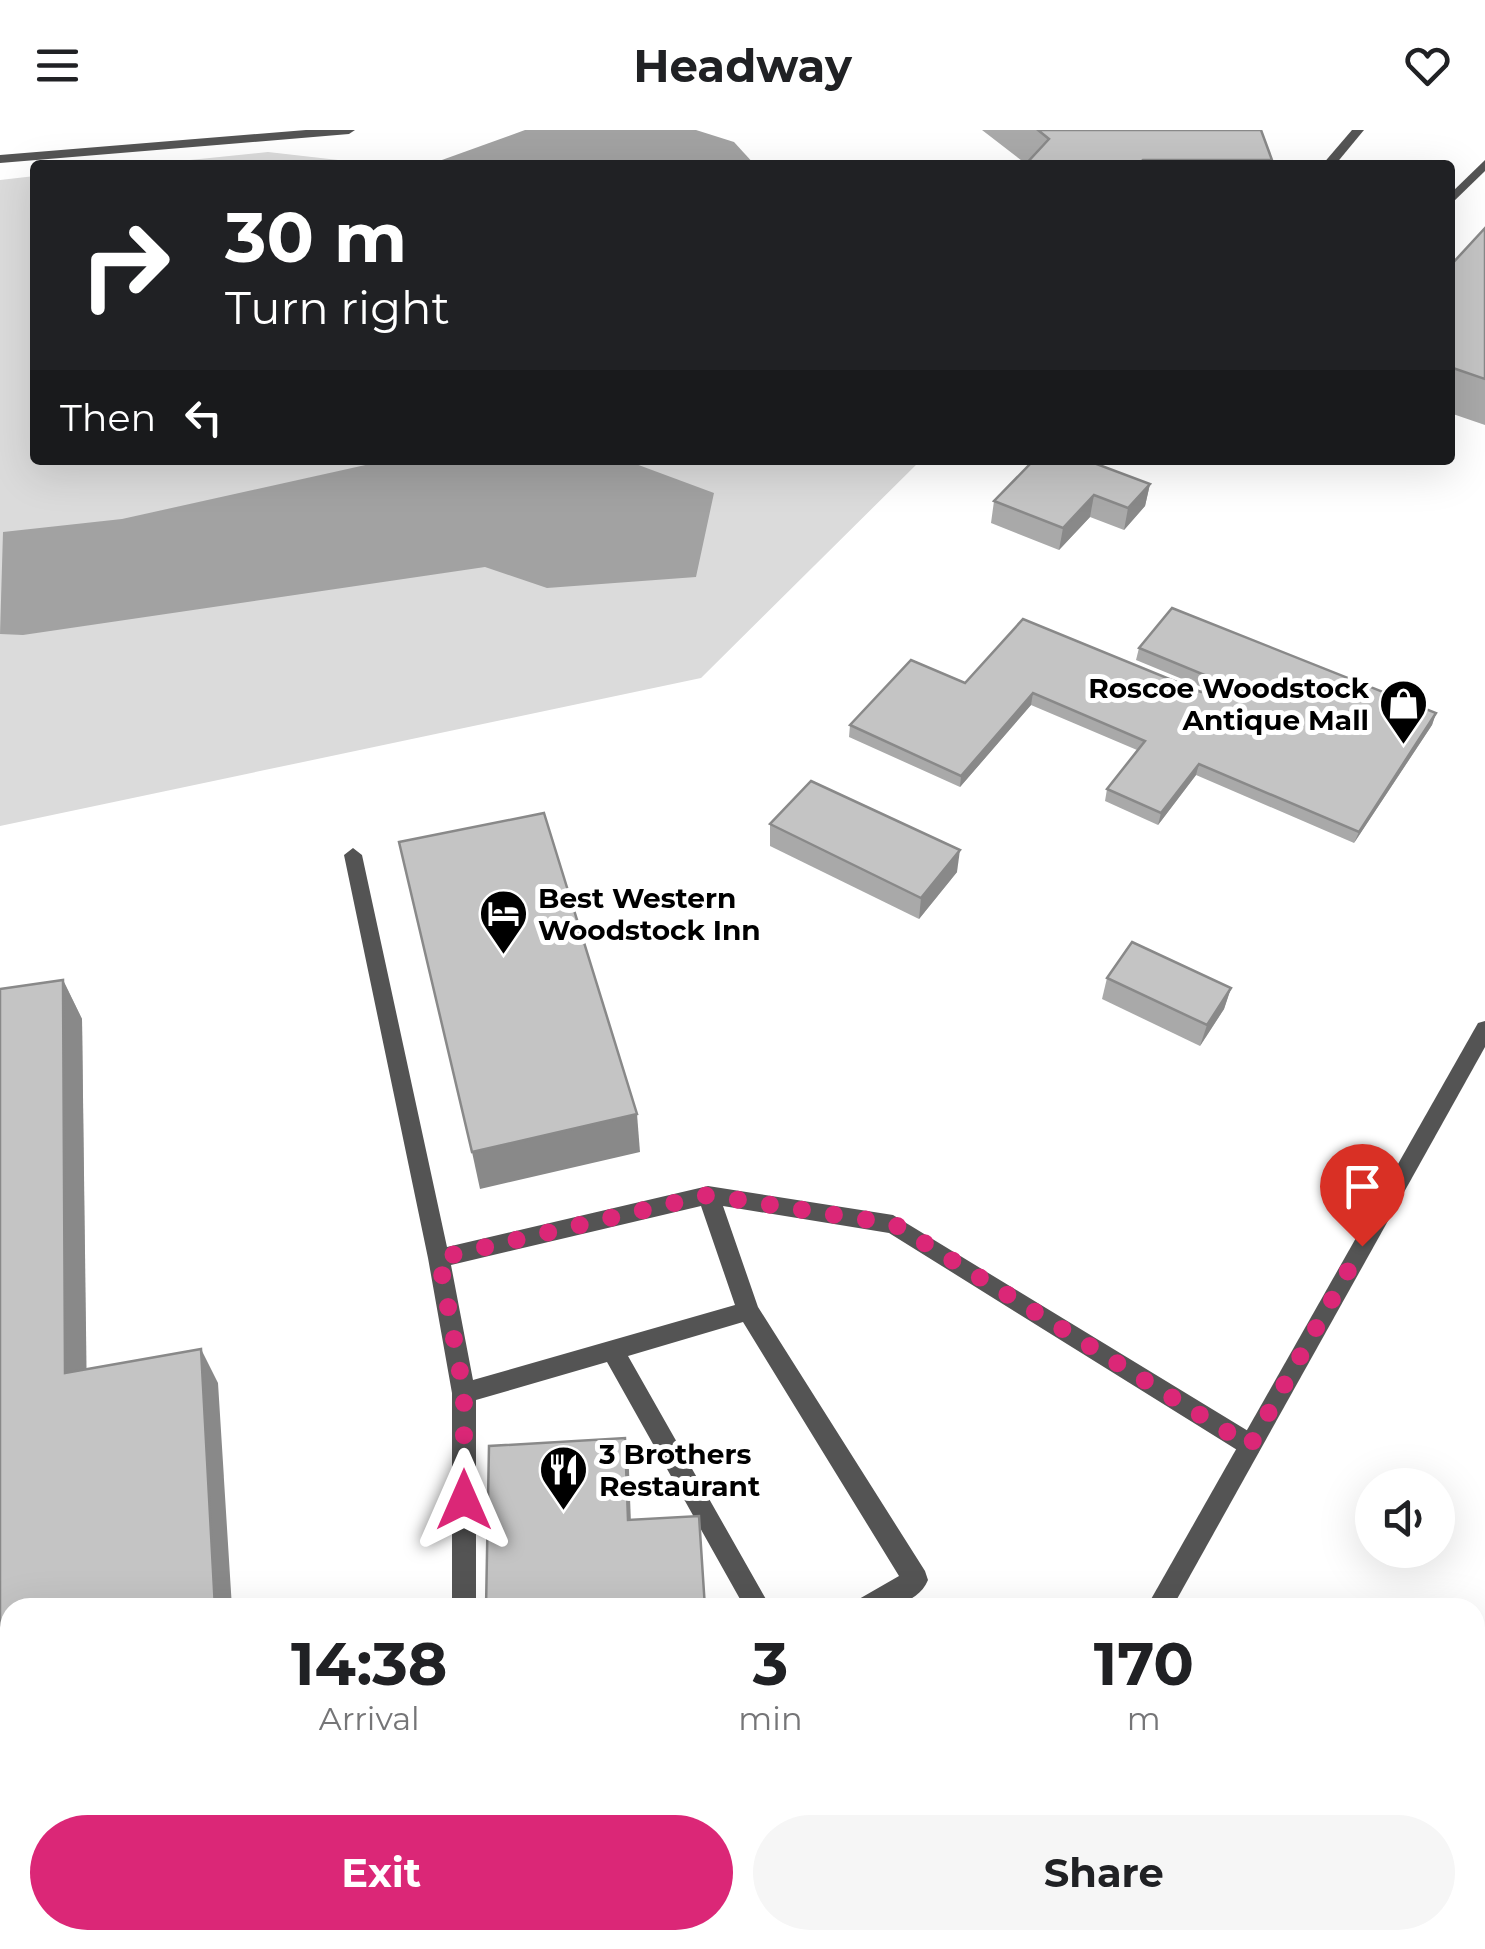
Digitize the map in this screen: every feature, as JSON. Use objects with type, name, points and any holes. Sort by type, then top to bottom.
[{"type":"street","points":[[0,159],[350,130]]},
{"type":"street","points":[[1332,160],[1358,130]]},
{"type":"street","points":[[1455,195],[1485,164]]},
{"type":"street","points":[[353,855],[464,1393],[464,1598]]},
{"type":"street","points":[[1164,1598],[1485,1029]]},
{"type":"street","points":[[439,1258],[708,1195],[894,1224],[1250,1446]]},
{"type":"street","points":[[708,1195],[748,1311],[916,1580],[885,1598]]},
{"type":"street","points":[[464,1393],[748,1311]]},
{"type":"street","points":[[614,1352],[754,1598]]},
{"type":"shaded area","points":[[525,130],[696,130],[734,142],[750,160],[442,160]]},
{"type":"shaded area","points":[[268,152],[338,160],[190,160]]},
{"type":"shaded area","points":[[30,177],[30,465],[916,465],[701,678],[0,826],[0,180]]},
{"type":"shaded area","points":[[365,465],[638,465],[714,493],[696,577],[547,588],[485,567],[23,635],[0,634],[3,532],[122,519]]},
{"type":"building","points":[[1038,130],[1261,130],[1272,160],[1030,160],[1049,139]]},
{"type":"building","points":[[1485,228],[1485,379],[1455,369],[1455,261]]},
{"type":"building","points":[[1029,465],[1099,465],[1150,484],[1128,508],[1094,495],[1063,528],[994,501]]},
{"type":"building","points":[[1172,608],[1436,713],[1359,832],[1199,764],[1161,813],[1107,789],[1145,741],[1033,693],[961,776],[850,725],[911,660],[965,683],[1023,619],[1201,692],[1212,678],[1139,648]]},
{"type":"building","points":[[811,781],[960,850],[921,898],[770,824]]},
{"type":"building","name":"Best Western Woodstock Inn","points":[[544,813],[637,1114],[472,1152],[399,842]]},
{"type":"building","points":[[1132,942],[1231,988],[1207,1025],[1107,978]]},
{"type":"building","points":[[63,980],[65,1373],[201,1349],[214,1598],[0,1598],[0,989]]},
{"type":"building","name":"3 Brothers Restaurant","points":[[625,1438],[628,1520],[699,1516],[704,1598],[486,1598],[489,1446]]},
{"type":"place","name":"Roscoe Woodstock Antique Mall","points":[[1404,746]]},
{"type":"place","name":"Best Western Woodstock Inn","points":[[503,956]]},
{"type":"place","name":"3 Brothers Restaurant","points":[[564,1512]]},
{"type":"route","points":[[464,1500],[464,1393],[439,1258],[708,1195],[894,1224],[1250,1446],[1362,1246]]}]
